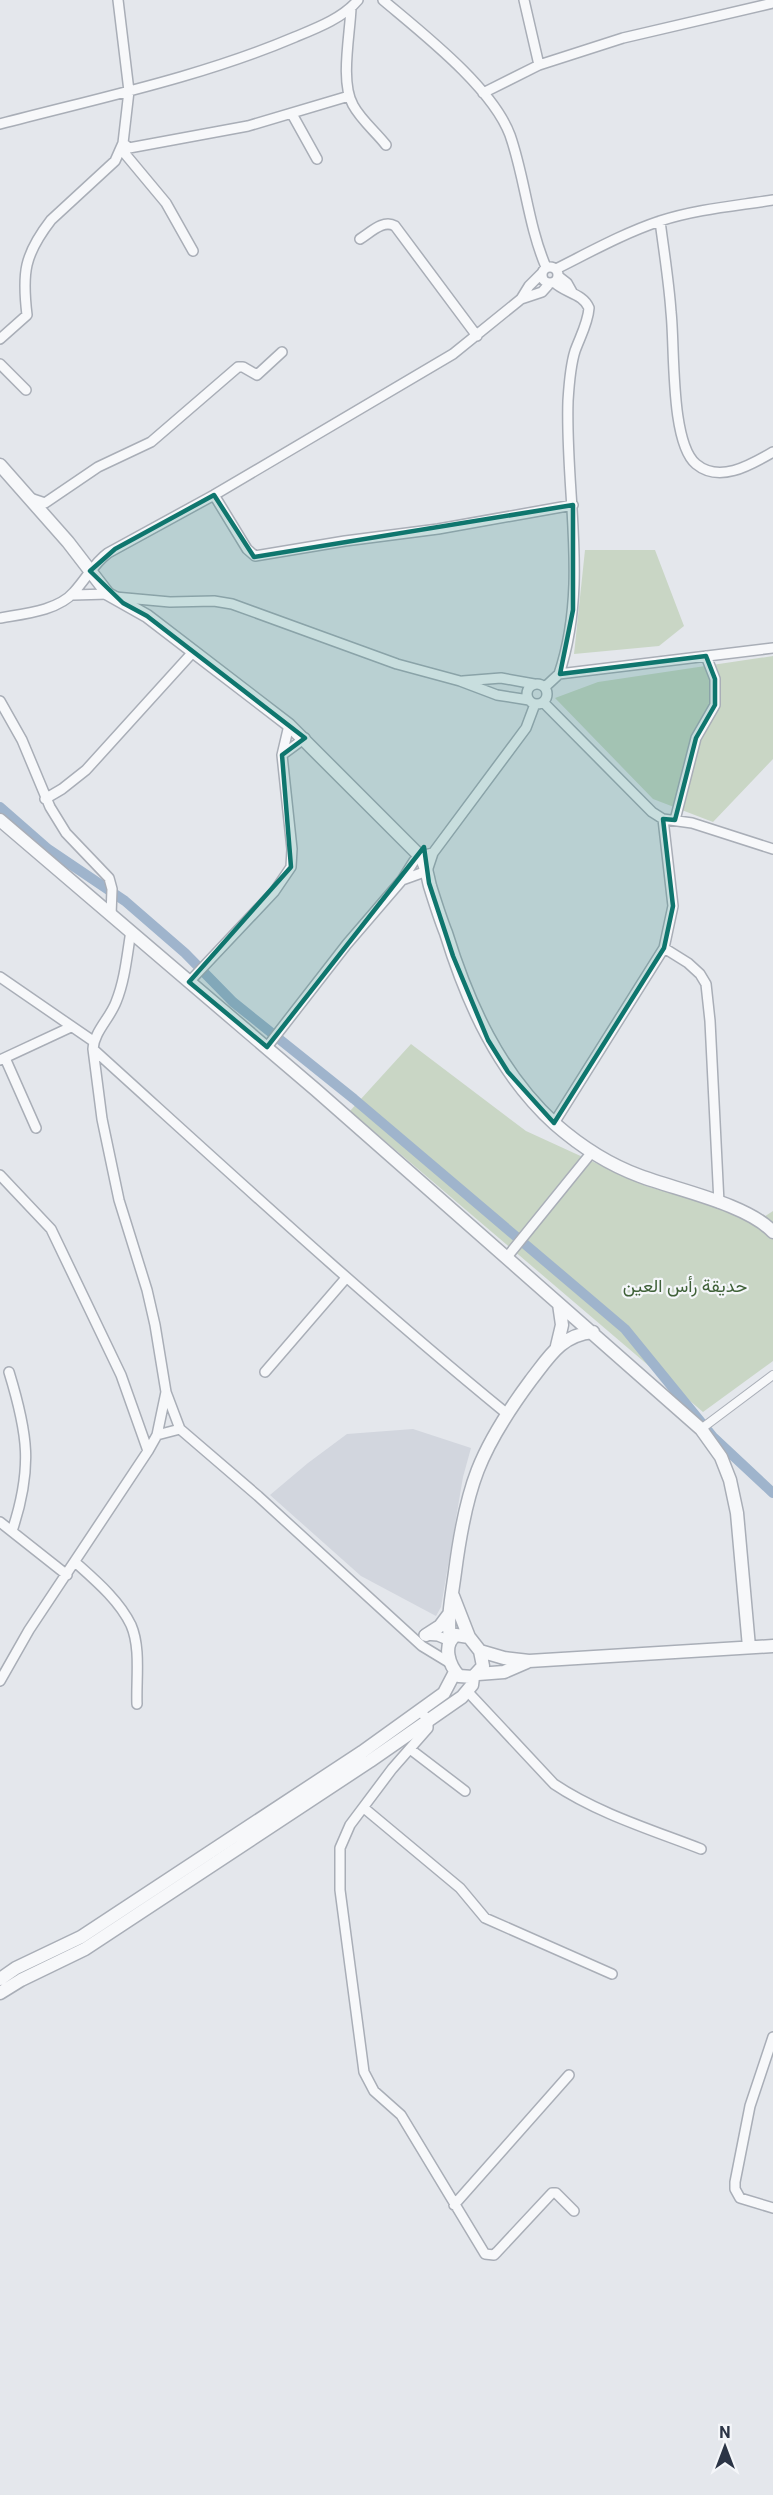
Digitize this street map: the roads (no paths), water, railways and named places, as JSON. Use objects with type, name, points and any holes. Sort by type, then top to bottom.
[{"type":"street","points":[[0,339],[27,315],[23,300],[26,265],[42,232],[51,220],[115,161],[122,146],[129,91],[118,0]]},
{"type":"street","points":[[0,124],[241,60],[322,25],[351,8],[358,0]]},
{"type":"street","points":[[382,0],[443,50],[500,115],[511,137],[532,230],[544,270],[544,280],[555,277]]},
{"type":"street","points":[[524,0],[538,65]]},
{"type":"street","points":[[483,93],[538,65],[623,38],[773,3]]},
{"type":"street","points":[[351,8],[347,66],[349,96],[360,114],[386,145]]},
{"type":"street","points":[[122,146],[129,148],[227,131],[349,96]]},
{"type":"street","points":[[292,114],[316,159]]},
{"type":"street","points":[[122,146],[166,203],[193,251]]},
{"type":"street","points":[[73,595],[90,571],[108,553],[214,495],[433,366],[477,336],[521,299],[542,292],[555,277],[612,241],[660,221],[698,211],[773,200]]},
{"type":"street","points":[[660,221],[671,312],[677,409],[685,448],[696,464],[717,472],[742,468],[773,452]]},
{"type":"street","points":[[360,239],[383,224],[395,225],[477,336]]},
{"type":"street","points":[[544,270],[567,283],[572,292],[586,302],[589,308],[574,354],[569,385],[568,427],[575,577],[573,610],[569,643],[559,674],[545,687]]},
{"type":"street","points":[[521,299],[528,286],[544,270]]},
{"type":"street","points":[[28,497],[45,503],[98,467],[151,442],[238,367],[243,367],[257,375],[282,352]]},
{"type":"street","points":[[0,364],[27,390]]},
{"type":"street","points":[[0,465],[68,542],[110,595],[147,616],[305,738],[415,855],[426,876],[453,956],[488,1040],[508,1072],[554,1123],[592,1152],[637,1175],[754,1216],[773,1232]]},
{"type":"street","points":[[214,495],[247,549],[255,556],[438,529],[573,505]]},
{"type":"street","points":[[0,618],[39,612],[73,595],[110,595],[170,602],[214,601],[232,604],[370,655],[460,681],[497,695],[536,702]]},
{"type":"street","points":[[559,674],[773,648]]},
{"type":"street","points":[[45,799],[86,770],[193,652]]},
{"type":"street","points":[[675,820],[696,738],[715,705],[715,679],[706,656]]},
{"type":"street","points":[[460,681],[501,678],[545,687]]},
{"type":"street","points":[[534,684],[526,692],[587,745],[642,803],[663,819],[692,823],[773,849]]},
{"type":"street","points":[[426,876],[433,853],[526,728],[536,702],[547,695],[545,687]]},
{"type":"street","points":[[0,701],[22,740],[45,799],[66,833],[109,878],[112,890],[111,915]]},
{"type":"street","points":[[189,982],[274,892],[291,867],[292,849],[282,755],[289,725]]},
{"type":"street","points":[[282,755],[305,738]]},
{"type":"street","points":[[0,819],[189,982],[270,1042],[510,1254],[560,1304],[700,1429],[721,1457],[730,1480],[736,1513],[748,1647]]},
{"type":"street","points":[[554,1123],[664,948],[673,906],[663,819]]},
{"type":"street","points":[[415,855],[433,853]]},
{"type":"street","points":[[270,1042],[347,944],[402,880],[415,855]]},
{"type":"street","points":[[402,880],[426,876]]},
{"type":"street","points":[[131,931],[120,992],[93,1045],[101,1111],[114,1180],[124,1223],[143,1276],[155,1325],[166,1392],[180,1430],[420,1637],[431,1652],[453,1667],[464,1678],[504,1672],[528,1661]]},
{"type":"street","points":[[664,948],[688,963],[700,974],[705,984],[710,1021],[719,1203]]},
{"type":"street","points":[[0,977],[93,1045],[346,1278],[506,1413]]},
{"type":"street","points":[[36,1128],[3,1059],[71,1027]]},
{"type":"street","points":[[510,1254],[592,1152]]},
{"type":"street","points":[[0,1175],[51,1229],[121,1375],[148,1451]]},
{"type":"street","points":[[265,1372],[346,1278]]},
{"type":"street","points":[[557,1346],[562,1325],[560,1304]]},
{"type":"street","points":[[425,1716],[444,1693],[453,1667],[448,1647],[449,1613],[467,1500],[483,1455],[506,1413],[557,1346],[573,1335],[593,1332]]},
{"type":"street","points":[[9,1372],[23,1416],[26,1445],[22,1501],[12,1531]]},
{"type":"street","points":[[700,1429],[773,1375]]},
{"type":"street","points":[[0,1681],[29,1630],[148,1451],[157,1435],[166,1392]]},
{"type":"street","points":[[157,1435],[180,1430]]},
{"type":"street","points":[[0,1521],[67,1575]]},
{"type":"street","points":[[75,1562],[101,1586],[131,1625],[136,1648],[137,1704]]},
{"type":"street","points":[[0,1993],[21,1980],[85,1949],[308,1794],[425,1716],[468,1692],[483,1666],[480,1651],[470,1637],[452,1595]]},
{"type":"street","points":[[420,1637],[440,1626],[449,1613]]},
{"type":"street","points":[[420,1637],[438,1636],[450,1640],[460,1634],[470,1637]]},
{"type":"street","points":[[480,1651],[504,1658],[528,1661],[773,1646]]},
{"type":"street","points":[[468,1692],[561,1789],[605,1810],[700,1849]]},
{"type":"street","points":[[425,1716],[428,1728],[345,1834],[339,1863],[340,1890],[364,2072],[374,2091],[401,2115],[482,2251],[489,2255],[497,2252],[552,2193],[556,2193],[574,2211]]},
{"type":"street","points":[[410,1749],[465,1791]]},
{"type":"street","points":[[0,1979],[16,1968],[81,1937],[308,1794]]},
{"type":"street","points":[[364,1808],[460,1888],[484,1918],[612,1974]]},
{"type":"street","points":[[773,2037],[750,2106],[735,2182],[735,2189],[740,2198],[773,2208]]},
{"type":"street","points":[[454,2205],[569,2075]]},
{"type":"waterway","points":[[0,807],[48,849],[125,901],[185,953],[233,1002],[354,1099],[625,1329],[713,1437],[773,1493]]},
{"type":"park label","name":"حديقة رأس العين","points":[[685,1286]]}]
